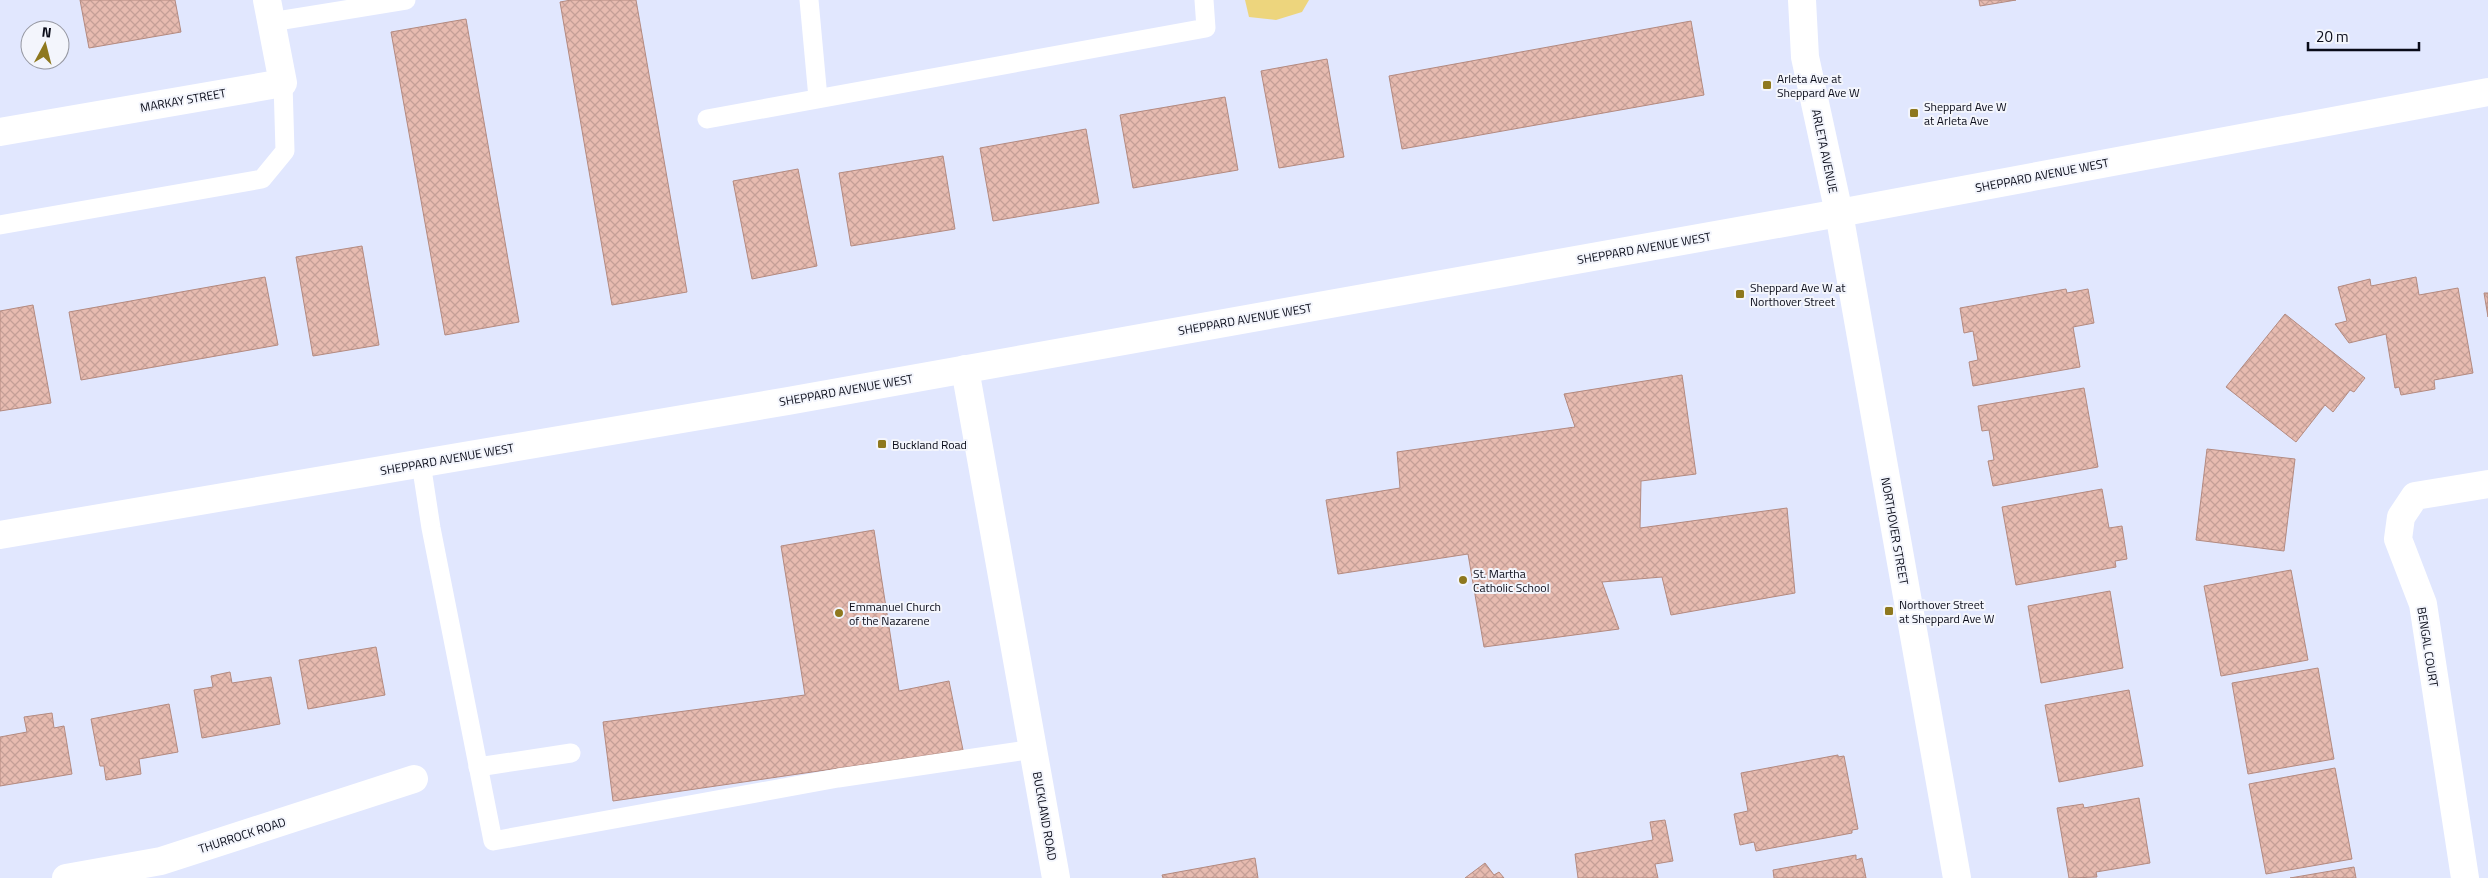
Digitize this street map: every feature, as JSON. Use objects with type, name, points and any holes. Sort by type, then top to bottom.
[{"type":"street","name":"ARLETA AVENUE","points":[[1801,0],[1805,56],[1839,213]]},
{"type":"street","points":[[269,11],[283,83]]},
{"type":"street","name":"MARKAY STREET","points":[[0,132],[283,83]]},
{"type":"street","name":"SHEPPARD AVENUE WEST","points":[[0,534],[421,464],[965,370],[1839,213],[2488,92]]},
{"type":"street","name":"NORTHOVER STREET","points":[[1839,213],[1957,878]]},
{"type":"street","name":"BUCKLAND ROAD","points":[[965,370],[1056,878]]},
{"type":"street","name":"BENGAL COURT","points":[[2465,878],[2423,604],[2398,539],[2401,517],[2415,496],[2488,484]]},
{"type":"street","name":"THURROCK ROAD","points":[[66,878],[163,870],[414,779]]},
{"type":"lane","points":[[269,11],[406,0]]},
{"type":"lane","points":[[809,0],[818,98]]},
{"type":"lane","points":[[707,119],[1206,28],[1204,0]]},
{"type":"lane","points":[[0,225],[262,180],[285,151],[283,83]]},
{"type":"lane","points":[[421,464],[431,528],[493,841],[838,778],[1034,749]]},
{"type":"lane","points":[[478,767],[572,753]]},
{"type":"shaded area","points":[[1245,0],[1309,0],[1302,12],[1276,20],[1249,17]]},
{"type":"building","points":[[80,0],[175,0],[181,32],[89,48]]},
{"type":"building","points":[[571,0],[636,0],[687,292],[612,305],[560,2]]},
{"type":"building","points":[[1979,0],[2016,0],[1980,6]]},
{"type":"building","points":[[466,19],[519,322],[445,335],[391,32]]},
{"type":"building","points":[[1691,21],[1704,95],[1402,149],[1389,76]]},
{"type":"building","points":[[1327,59],[1344,157],[1279,168],[1261,71]]},
{"type":"building","points":[[1225,97],[1238,170],[1133,188],[1120,115]]},
{"type":"building","points":[[1086,129],[1099,203],[993,221],[980,148]]},
{"type":"building","points":[[943,156],[955,229],[851,246],[839,173]]},
{"type":"building","points":[[798,169],[817,266],[752,279],[733,181]]},
{"type":"building","points":[[362,246],[379,345],[313,356],[296,257]]},
{"type":"building","points":[[265,277],[278,345],[81,380],[69,312]]},
{"type":"building","points":[[2416,277],[2419,295],[2458,288],[2473,373],[2434,380],[2435,389],[2401,395],[2399,387],[2395,388],[2386,334],[2349,343],[2335,324],[2347,321],[2338,287],[2370,279],[2371,286]]},
{"type":"building","points":[[2066,289],[2067,293],[2088,289],[2094,323],[2073,327],[2080,367],[1973,386],[1969,362],[1978,360],[1973,331],[1964,333],[1960,308]]},
{"type":"building","points":[[2484,293],[2488,293],[2488,317]]},
{"type":"building","points":[[33,305],[51,403],[0,411],[0,311]]},
{"type":"building","points":[[2285,314],[2365,378],[2354,392],[2350,390],[2333,412],[2325,405],[2296,442],[2226,387]]},
{"type":"building","points":[[1682,375],[1696,474],[1641,481],[1640,528],[1787,508],[1795,593],[1671,615],[1662,577],[1602,582],[1619,629],[1484,647],[1468,554],[1338,574],[1326,500],[1400,488],[1397,452],[1575,427],[1564,394]]},
{"type":"building","points":[[2084,388],[2098,467],[1993,486],[1988,461],[1994,460],[1989,430],[1982,431],[1978,406]]},
{"type":"building","points":[[2207,449],[2295,459],[2284,551],[2196,540]]},
{"type":"building","points":[[2102,489],[2109,528],[2122,526],[2127,559],[2115,561],[2116,567],[2016,585],[2002,507]]},
{"type":"building","name":"Emmanuel Church of the Nazarene","points":[[874,530],[899,691],[949,681],[963,750],[613,801],[603,722],[805,695],[781,546]]},
{"type":"building","points":[[2291,570],[2308,660],[2221,676],[2204,586]]},
{"type":"building","points":[[2110,591],[2123,668],[2041,683],[2028,606]]},
{"type":"building","points":[[376,647],[385,695],[308,709],[299,660]]},
{"type":"building","points":[[2318,668],[2334,759],[2248,774],[2232,683]]},
{"type":"building","points":[[230,672],[232,683],[271,677],[280,724],[202,738],[194,690],[213,687],[211,676]]},
{"type":"building","points":[[2129,690],[2143,766],[2059,782],[2045,705]]},
{"type":"building","points":[[169,704],[178,752],[139,759],[141,774],[106,780],[104,766],[100,766],[91,719]]},
{"type":"building","points":[[52,713],[54,728],[64,726],[72,774],[0,786],[0,737],[27,732],[24,717]]},
{"type":"building","points":[[1838,755],[1838,757],[1844,756],[1858,829],[1852,830],[1852,833],[1756,851],[1754,842],[1740,845],[1734,814],[1748,811],[1741,773]]},
{"type":"building","points":[[2335,768],[2352,859],[2266,874],[2249,784]]},
{"type":"building","points":[[2139,798],[2150,863],[2096,872],[2097,877],[2069,878],[2057,808],[2083,804],[2084,808]]},
{"type":"building","points":[[1665,820],[1673,861],[1655,864],[1658,878],[1578,878],[1575,854],[1653,840],[1650,822]]},
{"type":"building","points":[[1856,855],[1856,860],[1862,858],[1866,878],[1774,878],[1773,870]]},
{"type":"building","points":[[1255,858],[1258,878],[1163,878],[1162,875]]},
{"type":"building","points":[[1485,863],[1494,875],[1499,872],[1504,878],[1465,878]]},
{"type":"building","points":[[2354,867],[2356,878],[2290,878]]},
{"type":"place","name":"Arleta Ave at Sheppard Ave W","points":[[1767,85]]},
{"type":"place","name":"Sheppard Ave W at Arleta Ave","points":[[1914,113]]},
{"type":"place","name":"Sheppard Ave W at Northover Street","points":[[1740,294]]},
{"type":"place","name":"Buckland Road","points":[[882,444]]},
{"type":"place","name":"St. Martha Catholic School","points":[[1463,580]]},
{"type":"place","name":"Northover Street at Sheppard Ave W","points":[[1889,611]]},
{"type":"place","name":"Emmanuel Church of the Nazarene","points":[[839,613]]}]
